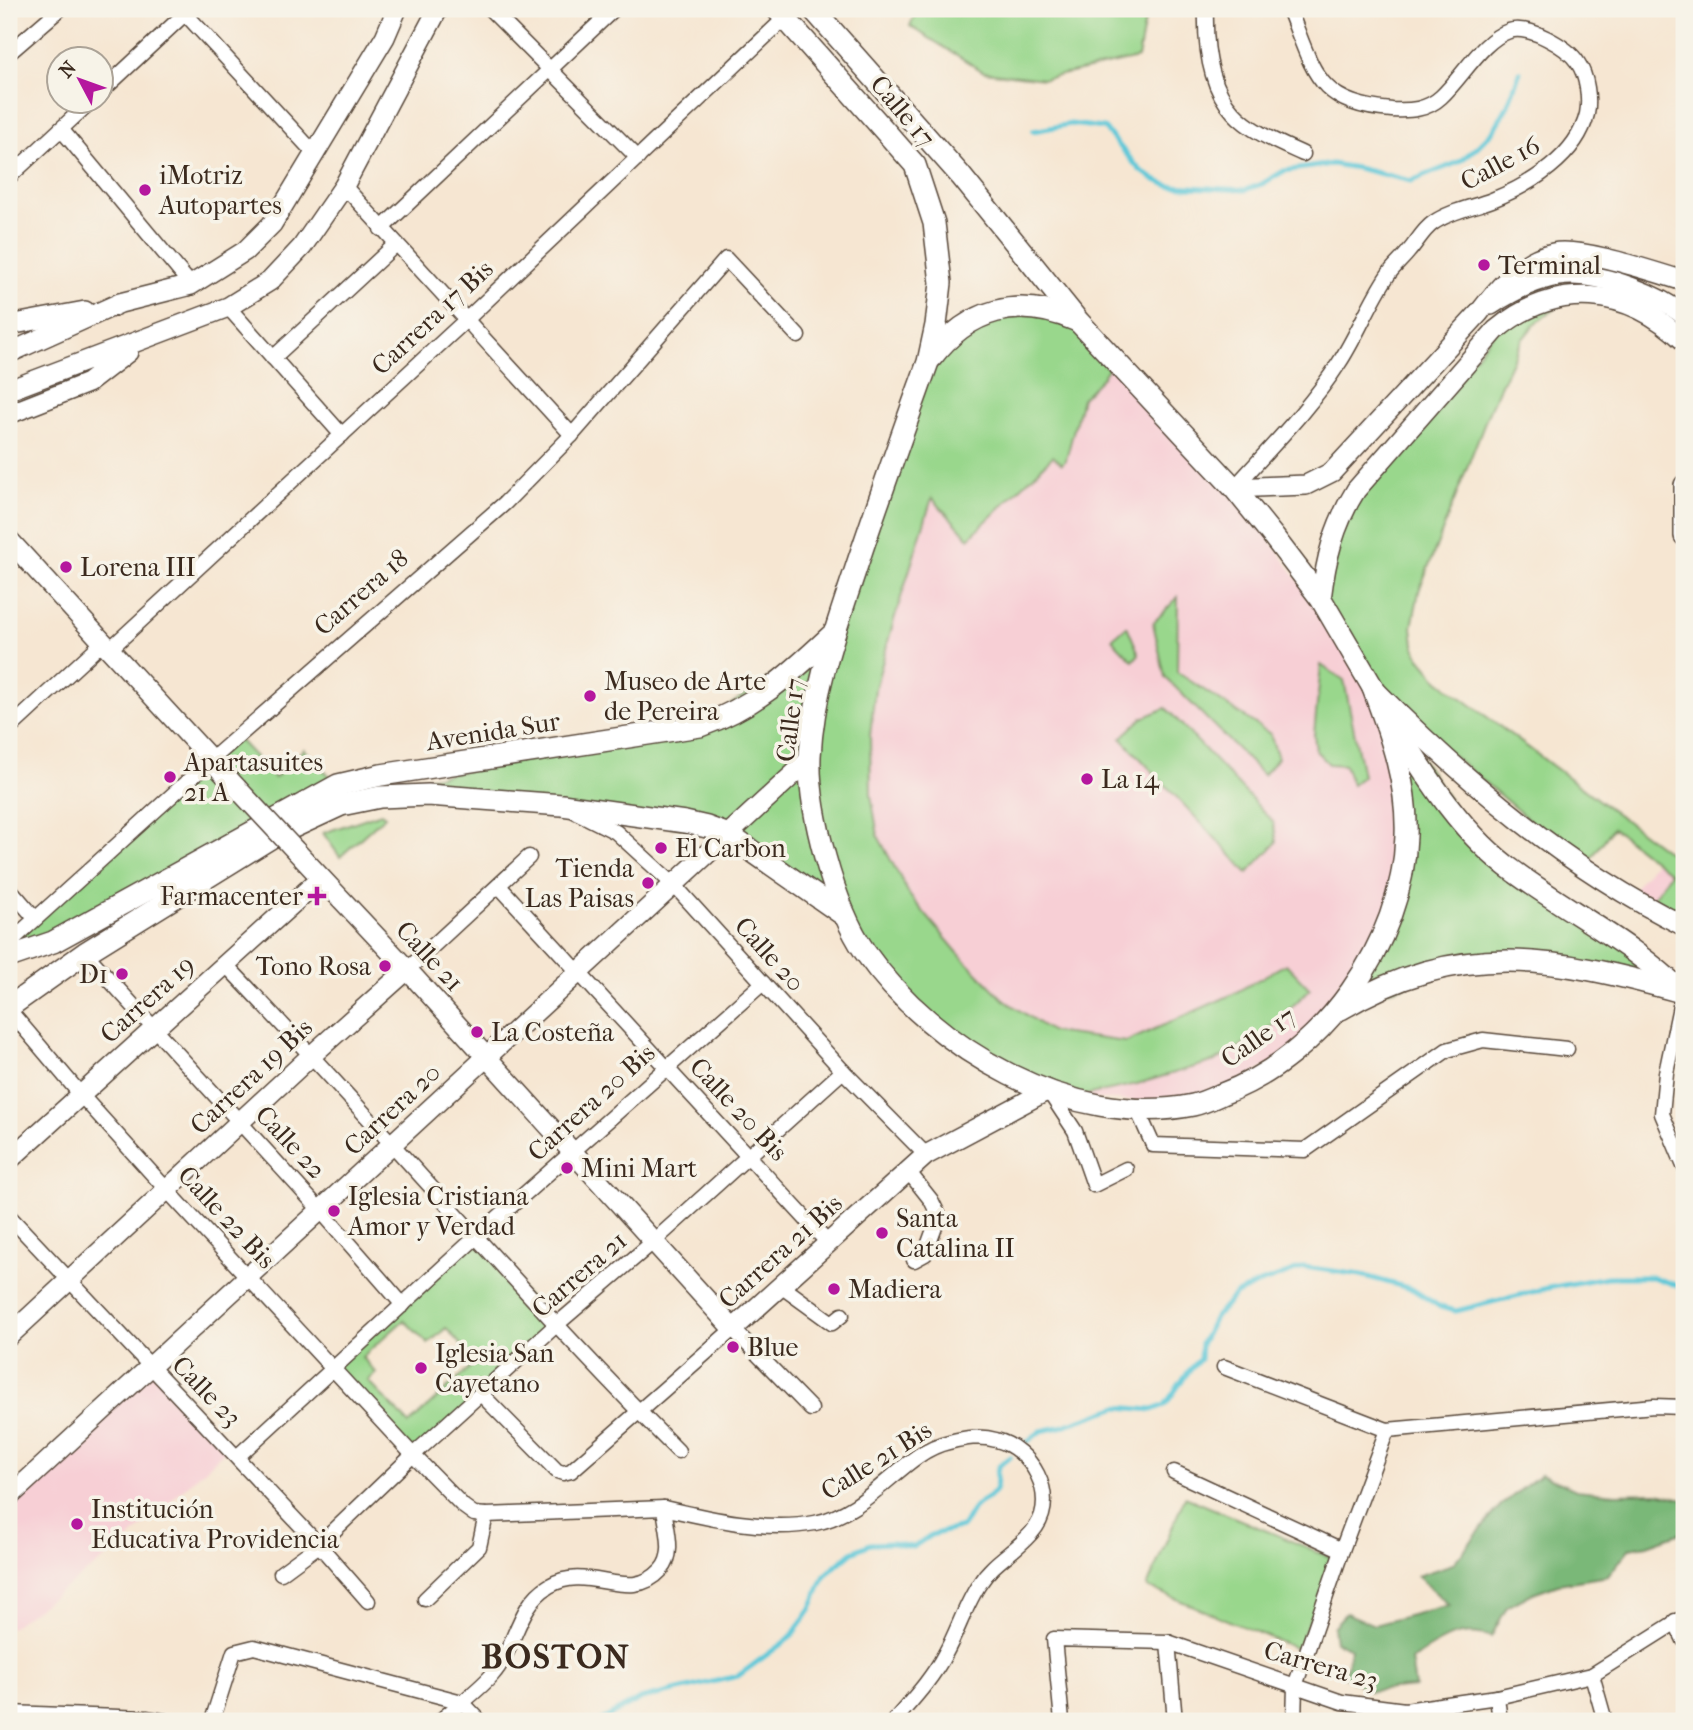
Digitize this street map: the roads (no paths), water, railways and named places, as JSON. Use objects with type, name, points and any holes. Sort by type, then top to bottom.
[{"type":"main road","points":[[9,325],[120,303],[191,285],[245,251],[272,225],[316,155],[385,37],[397,9]]},
{"type":"main road","points":[[9,390],[228,307],[270,281],[302,247],[344,186],[438,9]]},
{"type":"main road","name":"Calle 17","points":[[813,9],[961,176],[1079,321],[1234,488],[1321,599],[1421,768],[1474,837],[1514,872],[1634,950],[1684,993]]},
{"type":"main road","name":"Calle 17","points":[[781,13],[915,165],[934,223],[941,283],[928,362],[834,632],[814,711],[810,759],[820,842],[845,916],[864,950],[901,997],[934,1027],[975,1056],[1020,1079],[1072,1098],[1137,1109],[1194,1104],[1248,1085],[1294,1052],[1334,1014],[1363,974],[1386,931],[1401,884],[1406,836],[1404,788],[1392,738],[1373,688]]},
{"type":"main road","points":[[1234,488],[1306,485],[1321,480],[1332,472],[1479,313],[1500,285],[1525,265],[1553,253],[1579,254],[1684,281]]},
{"type":"main road","points":[[1479,313],[1508,293],[1548,279],[1571,275],[1642,291],[1684,315]]},
{"type":"main road","points":[[1321,599],[1325,563],[1334,531],[1356,490],[1461,369],[1510,318],[1552,298],[1575,296],[1611,300],[1651,313],[1684,341]]},
{"type":"main road","points":[[9,353],[120,303]]},
{"type":"main road","points":[[928,362],[946,339],[969,322],[996,310],[1024,307],[1053,310],[1079,321]]},
{"type":"main road","points":[[9,414],[88,383],[145,339]]},
{"type":"main road","points":[[1684,485],[1684,536]]},
{"type":"main road","name":"Calle 21","points":[[9,540],[487,1057],[733,1329]]},
{"type":"main road","name":"Avenida Sur","points":[[9,957],[53,942],[338,785],[381,775],[428,770],[701,726],[728,717],[778,685],[834,632]]},
{"type":"main road","name":"Calle 17","points":[[1373,688],[1458,770],[1542,836],[1647,907],[1684,926]]},
{"type":"main road","name":"Carrera 20","points":[[9,1497],[810,759]]},
{"type":"main road","name":"Avenida Sur","points":[[85,953],[272,837],[341,805],[380,797],[428,795],[562,805],[685,821],[729,835],[845,916]]},
{"type":"main road","name":"Carrera 19","points":[[9,1160],[321,878]]},
{"type":"main road","points":[[9,1009],[85,953]]},
{"type":"main road","name":"Calle 17","points":[[1334,1014],[1378,989],[1414,975],[1451,965],[1489,960],[1527,960],[1580,967],[1684,993]]},
{"type":"main road","name":"Carrera 19 Bis","points":[[9,1336],[407,970]]},
{"type":"main road","name":"Carrera 21 Bis","points":[[733,1329],[926,1155],[1048,1090]]},
{"type":"street","points":[[9,53],[60,9]]},
{"type":"street","points":[[490,9],[638,158]]},
{"type":"street","points":[[381,229],[614,9]]},
{"type":"street","points":[[1206,9],[1209,58],[1220,92],[1232,111],[1262,134],[1303,154]]},
{"type":"street","name":"Calle 16","points":[[1234,488],[1316,396],[1358,331],[1390,273],[1424,232],[1433,223],[1495,199],[1565,155],[1583,128],[1588,111],[1586,78],[1578,62],[1558,45],[1537,33],[1519,30],[1510,31],[1493,41],[1440,98],[1427,106],[1402,110],[1368,108],[1356,104],[1327,89],[1316,75],[1289,9]]},
{"type":"street","points":[[116,77],[185,10],[316,155]]},
{"type":"street","name":"Carrera 17 Bis","points":[[9,729],[342,435],[466,320],[638,158],[781,13]]},
{"type":"street","points":[[9,177],[75,116]]},
{"type":"street","points":[[61,129],[191,285]]},
{"type":"street","points":[[344,186],[395,245],[572,435]]},
{"type":"street","points":[[273,358],[395,245]]},
{"type":"street","name":"Carrera 18","points":[[9,943],[211,760],[505,503],[572,435],[726,259],[798,336]]},
{"type":"street","points":[[228,307],[342,435]]},
{"type":"street","name":"Calle 20","points":[[562,805],[616,832],[674,885],[843,1071],[926,1155]]},
{"type":"street","name":"Carrera 19 Bis","points":[[407,970],[529,857]]},
{"type":"street","name":"Calle 20 Bis","points":[[499,886],[750,1155],[828,1243]]},
{"type":"street","points":[[9,888],[35,918]]},
{"type":"street","name":"Calle 22","points":[[85,953],[321,1210],[403,1305]]},
{"type":"street","points":[[225,964],[312,1055],[555,1326],[678,1451]]},
{"type":"street","name":"Carrera 20 Bis","points":[[237,1457],[475,1238],[762,982]]},
{"type":"street","points":[[1684,993],[1665,1073],[1662,1114],[1684,1166]]},
{"type":"street","name":"Calle 22 Bis","points":[[9,1009],[81,1095],[166,1189],[413,1455],[463,1506],[474,1514],[486,1516]]},
{"type":"street","points":[[1137,1109],[1153,1145],[1305,1150],[1447,1051],[1483,1040],[1567,1049]]},
{"type":"street","name":"Carrera 21","points":[[281,1573],[319,1545],[555,1326],[843,1071]]},
{"type":"street","points":[[1048,1090],[1074,1131],[1094,1185],[1126,1169]]},
{"type":"street","points":[[908,1171],[931,1200],[939,1216],[925,1254],[914,1260]]},
{"type":"street","name":"Calle 23","points":[[9,1216],[237,1457],[368,1601]]},
{"type":"street","points":[[780,1286],[832,1323],[842,1315]]},
{"type":"street","name":"Calle 21","points":[[733,1329],[811,1409]]},
{"type":"street","name":"Carrera 21 Bis","points":[[481,1394],[556,1471],[563,1474],[571,1471],[639,1413],[733,1329]]},
{"type":"street","points":[[1224,1367],[1387,1430],[1654,1406],[1684,1407]]},
{"type":"street","points":[[1294,1721],[1295,1686],[1387,1430]]},
{"type":"street","name":"Calle 21 Bis","points":[[486,1516],[664,1508],[716,1521],[792,1527],[833,1518],[860,1505],[913,1461],[944,1443],[978,1437],[998,1440],[1023,1456],[1041,1481],[1044,1497],[1040,1521],[1027,1538],[996,1563],[981,1580],[941,1661],[894,1721]]},
{"type":"street","points":[[1174,1472],[1342,1550]]},
{"type":"street","points":[[440,1721],[494,1674],[529,1603],[546,1588],[566,1579],[586,1577],[620,1585],[641,1584],[664,1568],[670,1555],[664,1508]]},
{"type":"street","points":[[425,1599],[479,1548],[486,1516]]},
{"type":"street","points":[[1680,1619],[1684,1640]]},
{"type":"street","name":"Carrera 23","points":[[1062,1721],[1054,1639],[1168,1642],[1342,1702],[1405,1716],[1592,1675],[1680,1619]]},
{"type":"street","points":[[1168,1642],[1175,1721]]},
{"type":"street","points":[[212,1721],[234,1652],[254,1647],[462,1702],[480,1721]]},
{"type":"street","points":[[1592,1675],[1605,1721]]},
{"type":"street","points":[[1497,1697],[1500,1721]]},
{"type":"street","points":[[9,1713],[165,1721]]},
{"type":"waterway","points":[[1033,131],[1071,124],[1104,128],[1140,170],[1170,186],[1245,190],[1284,171],[1332,164],[1411,181],[1459,162],[1476,148],[1493,131],[1507,107],[1520,72]]},
{"type":"waterway","points":[[1028,1441],[1041,1431],[1118,1407],[1152,1410],[1165,1405],[1200,1359],[1201,1344],[1215,1317],[1235,1295],[1304,1267],[1361,1275],[1412,1289],[1440,1307],[1456,1311],[1548,1288],[1607,1277],[1653,1277],[1684,1288]]},
{"type":"waterway","points":[[600,1721],[640,1699],[738,1676],[791,1637],[811,1608],[825,1575],[852,1552],[870,1544],[892,1543],[913,1547],[931,1535],[962,1527],[976,1506],[994,1493],[998,1469],[1010,1457]]},
{"type":"place","name":"iMotriz Autopartes","points":[[145,190]]},
{"type":"place","name":"Terminal","points":[[1484,265]]},
{"type":"place","name":"Lorena III","points":[[66,567]]},
{"type":"place","name":"Museo de Arte de Pereira","points":[[590,696]]},
{"type":"place","name":"Apartasuites 21 A","points":[[170,777]]},
{"type":"place","name":"La 14","points":[[1087,779]]},
{"type":"place","name":"El Carbon","points":[[661,848]]},
{"type":"place","name":"Tienda Las Paisas","points":[[648,883]]},
{"type":"place","name":"Farmacenter","points":[[317,896]]},
{"type":"place","name":"Tono Rosa","points":[[385,966]]},
{"type":"place","name":"D1","points":[[122,974]]},
{"type":"place","name":"La Costeña","points":[[477,1032]]},
{"type":"place","name":"Mini Mart","points":[[567,1168]]},
{"type":"place","name":"Iglesia Cristiana Amor y Verdad","points":[[334,1211]]},
{"type":"place","name":"Santa Catalina II","points":[[882,1233]]},
{"type":"place","name":"Madiera","points":[[834,1289]]},
{"type":"place","name":"Blue","points":[[733,1347]]},
{"type":"place","name":"Iglesia San Cayetano","points":[[421,1368]]},
{"type":"place","name":"Institución Educativa Providencia","points":[[77,1524]]},
{"type":"district","name":"BOSTON","points":[[556,1656]]}]
